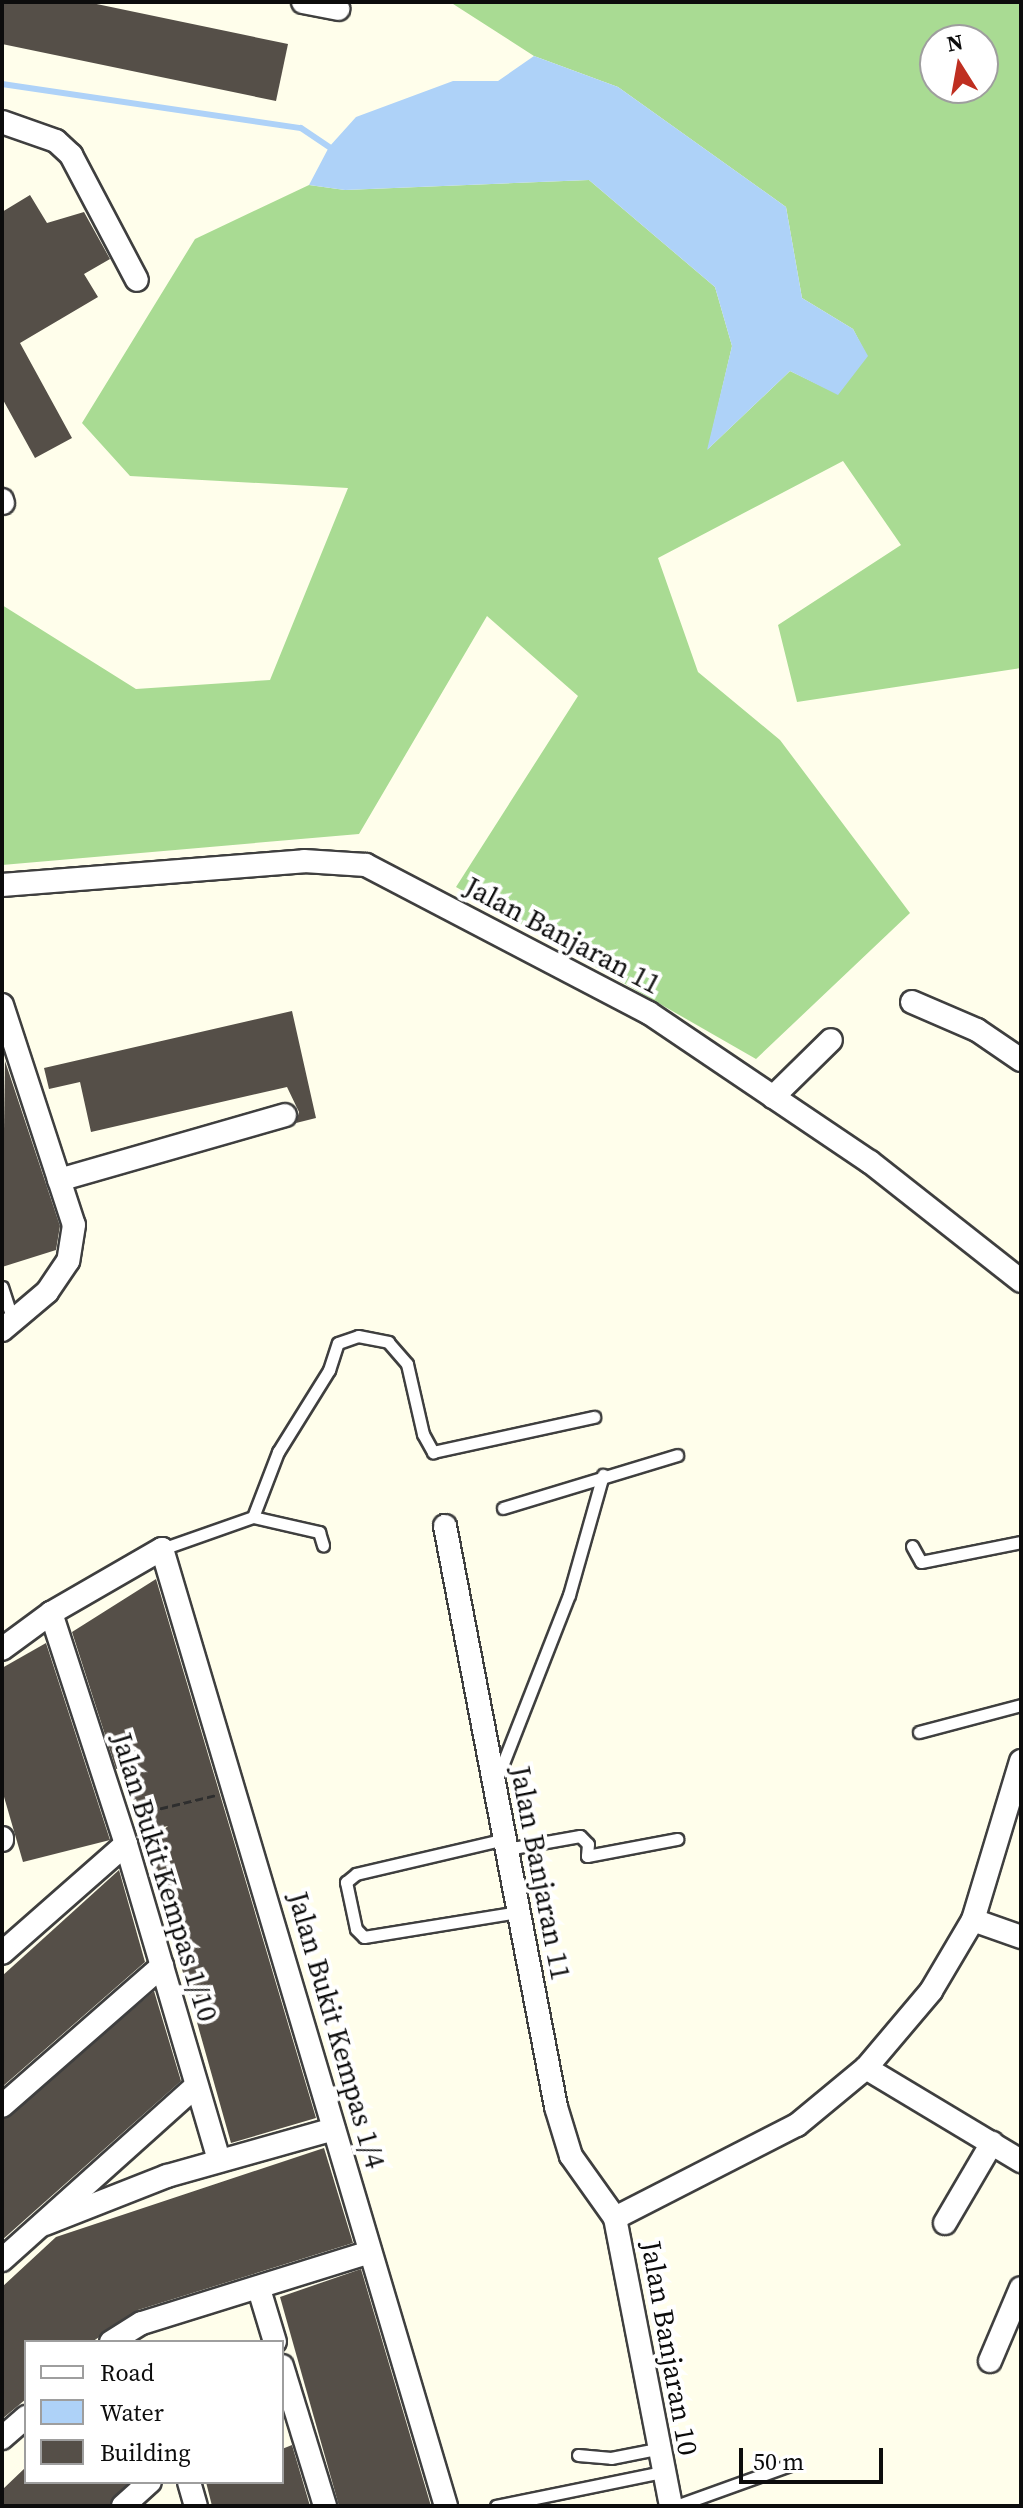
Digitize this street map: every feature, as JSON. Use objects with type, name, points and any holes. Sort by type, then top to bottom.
[{"type":"street","points":[[303,2],[338,9]]},
{"type":"street","points":[[2,122],[56,141],[71,155],[137,280]]},
{"type":"street","name":"Jalan Banjaran 11","points":[[2,885],[304,861],[366,865],[649,1013],[882,1170],[1021,1281]]},
{"type":"street","points":[[912,1002],[977,1030],[1021,1060]]},
{"type":"street","points":[[2,1005],[7,1036],[74,1225],[68,1261],[47,1292],[8,1326]]},
{"type":"street","points":[[773,1097],[831,1040]]},
{"type":"street","points":[[59,1180],[285,1115]]},
{"type":"street","name":"Jalan Banjaran 11","points":[[445,1526],[556,2107],[571,2156],[615,2218]]},
{"type":"street","points":[[2,1649],[51,1613],[166,1560]]},
{"type":"street","name":"Jalan Bukit Kempas 1/4","points":[[166,1560],[237,1791],[446,2506]]},
{"type":"street","name":"Jalan Bukit Kempas 1/10","points":[[51,1613],[126,1844],[219,2160]]},
{"type":"street","name":"Jalan Banjaran 10","points":[[674,2506],[657,2449],[615,2218],[797,2125],[866,2068],[931,1991],[973,1920],[1021,1761]]},
{"type":"street","points":[[2,1953],[126,1844]]},
{"type":"street","points":[[973,1920],[1021,1937]]},
{"type":"street","points":[[2,2106],[162,1966]]},
{"type":"street","points":[[866,2068],[1021,2161]]},
{"type":"street","points":[[2,2260],[196,2086]]},
{"type":"street","points":[[45,2224],[219,2160],[334,2129]]},
{"type":"street","points":[[945,2223],[992,2143]]},
{"type":"street","points":[[114,2340],[142,2323],[370,2252]]},
{"type":"street","points":[[990,2361],[1021,2288]]},
{"type":"street","points":[[259,2289],[274,2340]]},
{"type":"street","points":[[284,2379],[290,2419],[325,2506]]},
{"type":"street","points":[[2,2438],[24,2419]]},
{"type":"street","points":[[190,2484],[196,2506]]},
{"type":"lane","points":[[2,1287],[8,1326]]},
{"type":"lane","points":[[253,1517],[278,1452],[329,1370],[338,1343],[358,1336],[388,1342],[407,1364],[423,1434],[433,1452],[594,1417]]},
{"type":"lane","points":[[503,1508],[603,1475],[677,1455]]},
{"type":"lane","points":[[494,1786],[569,1595],[603,1475]]},
{"type":"lane","points":[[166,1560],[253,1517],[319,1532],[323,1545]]},
{"type":"lane","points":[[912,1546],[921,1562],[1021,1542]]},
{"type":"lane","points":[[919,1732],[1021,1705]]},
{"type":"lane","points":[[519,1912],[364,1937],[356,1929],[346,1882],[356,1874],[506,1844],[580,1836],[588,1844],[587,1856],[677,1839]]},
{"type":"lane","points":[[578,2455],[611,2458],[657,2449]]},
{"type":"lane","points":[[674,2506],[790,2465]]},
{"type":"lane","points":[[496,2506],[662,2472]]},
{"type":"path","points":[[118,1818],[237,1791]]},
{"type":"green space","points":[[450,2],[1021,2],[1021,668],[797,702],[778,625],[901,545],[843,461],[658,558],[698,672],[780,740],[910,913],[756,1059],[456,887],[578,696],[487,616],[359,834],[2,865],[2,605],[136,689],[270,680],[348,488],[130,476],[82,423],[195,239],[309,185],[345,190],[589,180],[715,287],[732,346],[708,449],[790,371],[838,394],[867,356],[853,329],[802,298],[786,207],[618,87],[534,56]]},
{"type":"water","points":[[534,56],[618,87],[786,207],[802,298],[853,329],[868,356],[838,395],[790,371],[707,450],[732,346],[715,287],[589,180],[345,190],[309,185],[329,147],[356,117],[453,81],[498,81]]},
{"type":"building","points":[[2,2],[87,2],[288,44],[276,101],[2,44]]},
{"type":"building","points":[[30,195],[47,223],[84,212],[110,259],[84,274],[98,297],[20,343],[72,438],[35,458],[2,398],[2,212]]},
{"type":"building","points":[[292,1011],[316,1118],[296,1123],[299,1112],[287,1087],[91,1132],[80,1082],[49,1089],[44,1068]]},
{"type":"building","points":[[5,1061],[60,1226],[56,1250],[2,1267]]},
{"type":"building","points":[[156,1579],[316,2118],[231,2143],[147,1845],[168,1826],[143,1832],[124,1766],[116,1769],[72,1632]]},
{"type":"building","points":[[46,1643],[110,1840],[23,1862],[2,1790],[2,1668]]},
{"type":"building","points":[[119,1870],[145,1962],[2,2087],[2,1976]]},
{"type":"building","points":[[154,1991],[181,2081],[2,2240],[2,2120]]},
{"type":"building","points":[[324,2148],[353,2243],[138,2310],[95,2340],[24,2340],[24,2401],[2,2419],[2,2287],[56,2237]]},
{"type":"building","points":[[361,2269],[431,2506],[339,2506],[280,2297]]},
{"type":"building","points":[[292,2445],[310,2506],[212,2506],[206,2484],[284,2484],[284,2448]]},
{"type":"building","points":[[24,2469],[24,2484],[127,2484],[109,2506],[2,2506],[2,2490]]},
{"type":"waterway","points":[[2,84],[301,128],[329,147]]}]
